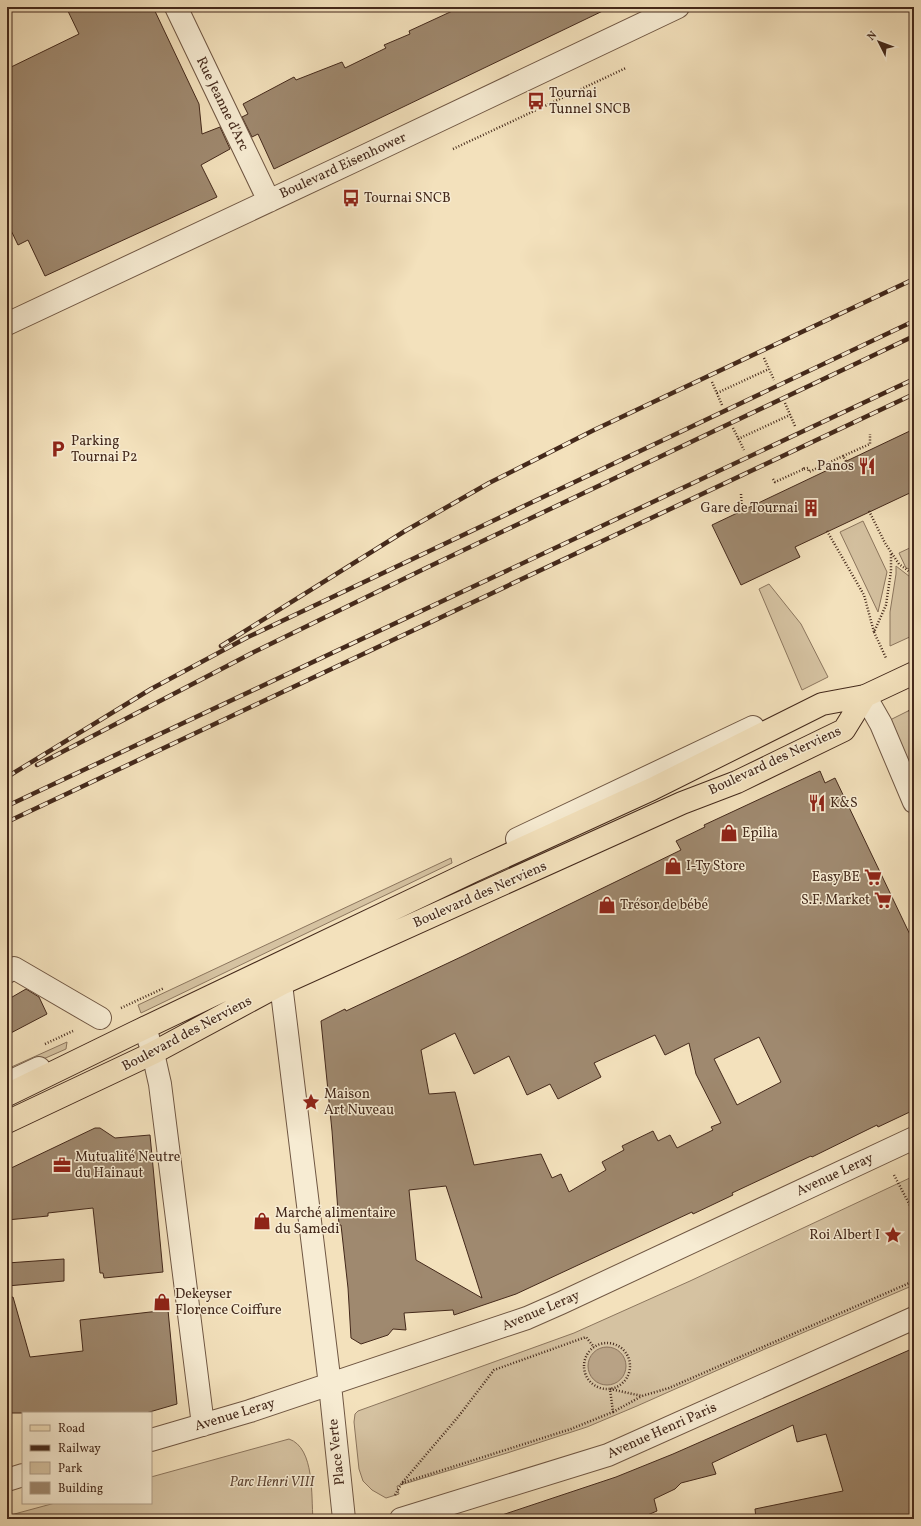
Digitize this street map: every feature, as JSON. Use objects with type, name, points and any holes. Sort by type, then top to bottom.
[{"type":"main road","points":[[865,696],[914,673]]},
{"type":"main road","name":"Boulevard des Nerviens","points":[[7,1096],[145,1028],[473,871],[652,789],[822,704],[865,696]]},
{"type":"main road","name":"Boulevard des Nerviens","points":[[7,1122],[154,1053],[280,984],[682,803],[737,782],[820,743],[844,730],[865,696]]},
{"type":"street","name":"Rue Jeanne d'Arc","points":[[176,7],[269,200]]},
{"type":"street","name":"Boulevard Eisenhower","points":[[7,324],[678,7]]},
{"type":"street","points":[[865,696],[881,724],[914,802]]},
{"type":"street","points":[[7,1083],[779,714],[793,719]]},
{"type":"street","name":"Place Verte","points":[[281,963],[280,984],[330,1385],[344,1519]]},
{"type":"street","points":[[7,972],[14,968],[100,1018]]},
{"type":"street","points":[[145,1028],[154,1053],[161,1092],[203,1425]]},
{"type":"street","name":"Avenue Leray","points":[[152,1440],[250,1411],[527,1318],[561,1304],[914,1138]]},
{"type":"street","name":"Avenue Henri Paris","points":[[398,1510],[608,1456],[914,1318]]},
{"type":"street","points":[[7,1480],[22,1475]]},
{"type":"path","points":[[453,149],[626,68]]},
{"type":"path","points":[[764,358],[774,380]]},
{"type":"path","points":[[717,393],[769,369]]},
{"type":"path","points":[[712,382],[722,405]]},
{"type":"path","points":[[785,403],[795,426]]},
{"type":"path","points":[[738,439],[790,415]]},
{"type":"path","points":[[733,428],[744,450]]},
{"type":"path","points":[[773,479],[775,482],[808,468],[809,472],[870,444],[870,434]]},
{"type":"path","points":[[844,456],[846,461]]},
{"type":"path","points":[[741,494],[742,511]]},
{"type":"path","points":[[869,511],[885,543],[899,564],[914,575]]},
{"type":"path","points":[[827,531],[864,595],[874,632],[886,605],[891,571],[891,552]]},
{"type":"path","points":[[909,710],[914,716]]},
{"type":"path","points":[[883,1153],[914,1213]]},
{"type":"path","points":[[402,1483],[571,1429],[612,1412],[642,1396],[669,1388],[914,1281]]},
{"type":"path","points":[[398,1510],[394,1495],[402,1483],[458,1417],[494,1370],[586,1337],[594,1348]]},
{"type":"path","points":[[610,1389],[623,1383],[628,1377],[630,1362],[623,1349],[616,1345],[601,1344],[589,1353],[586,1360],[584,1367],[586,1375],[590,1381],[603,1389],[610,1389],[642,1396]]},
{"type":"path","points":[[610,1389],[612,1412]]},
{"type":"green space","points":[[863,521],[887,572],[878,612],[840,532]]},
{"type":"green space","points":[[914,546],[914,570],[906,568],[899,553]]},
{"type":"green space","points":[[896,566],[914,580],[914,635],[890,646],[890,612]]},
{"type":"green space","points":[[769,584],[801,624],[828,677],[802,690],[759,589]]},
{"type":"green space","points":[[914,708],[914,772],[890,720]]},
{"type":"green space","points":[[451,858],[452,863],[141,1013],[138,1005]]},
{"type":"green space","points":[[67,1042],[66,1049],[7,1075],[7,1069]]},
{"type":"green space","points":[[914,1176],[914,1285],[587,1427],[397,1486],[399,1494],[386,1498],[372,1490],[363,1481],[359,1469],[354,1422],[355,1414],[358,1411],[574,1333],[690,1281]]},
{"type":"green space","name":"Parc Henri VIII","points":[[289,1439],[297,1444],[303,1452],[307,1462],[310,1474],[313,1519],[7,1519],[7,1516],[51,1504],[152,1504],[152,1477]]},
{"type":"shaded area","points":[[607,1347],[617,1350],[623,1356],[626,1366],[623,1376],[617,1382],[607,1385],[597,1382],[591,1376],[588,1366],[591,1356],[597,1350]]},
{"type":"building","points":[[66,7],[153,7],[199,104],[202,134],[220,127],[230,149],[201,165],[217,197],[45,276],[28,240],[18,245],[7,222],[7,69],[79,34]]},
{"type":"building","points":[[461,7],[611,7],[274,169],[258,134],[252,137],[242,117],[248,114],[243,104],[294,77],[296,80],[342,62],[345,68],[386,48],[384,45],[410,34],[409,31]]},
{"type":"building","name":"Gare de Tournai","points":[[914,429],[914,491],[795,547],[800,557],[741,585],[712,525]]},
{"type":"building","points":[[820,771],[825,783],[835,778],[914,943],[914,1110],[878,1127],[877,1125],[812,1157],[811,1156],[732,1193],[733,1195],[693,1214],[692,1212],[516,1294],[454,1315],[453,1310],[404,1313],[406,1330],[393,1329],[388,1335],[361,1344],[351,1338],[348,1288],[341,1225],[339,1225],[332,1131],[321,1021],[345,1009],[346,1011],[463,956],[681,850],[676,841],[705,827],[704,825]],"holes":[[[455,1033],[474,1074],[509,1056],[527,1095],[550,1084],[558,1099],[601,1077],[594,1063],[655,1035],[665,1055],[689,1043],[696,1074],[721,1123],[711,1127],[713,1130],[677,1148],[670,1135],[658,1141],[653,1131],[622,1146],[624,1150],[602,1162],[606,1170],[569,1192],[561,1174],[552,1178],[541,1154],[474,1165],[455,1092],[429,1094],[421,1050]],[[759,1037],[781,1082],[737,1105],[714,1059]],[[446,1186],[482,1298],[416,1260],[409,1190]]]},
{"type":"building","points":[[26,989],[39,997],[47,1014],[7,1035],[7,1000]]},
{"type":"building","points":[[95,1128],[100,1128],[115,1138],[150,1135],[163,1272],[104,1278],[103,1273],[100,1273],[93,1208],[48,1213],[48,1216],[7,1220],[7,1170]]},
{"type":"building","points":[[64,1259],[64,1281],[7,1286],[7,1263]]},
{"type":"building","points":[[13,1297],[30,1357],[83,1351],[80,1320],[168,1310],[177,1404],[149,1412],[7,1413],[7,1298]]},
{"type":"building","points":[[914,1348],[914,1519],[756,1519],[755,1509],[843,1491],[826,1434],[797,1442],[793,1425],[712,1463],[716,1474],[681,1483],[675,1489],[654,1499],[657,1511],[638,1519],[503,1519],[502,1515],[616,1477],[673,1454]]},
{"type":"railway","points":[[221,646],[405,531],[489,483],[594,430],[914,279]]},
{"type":"railway","points":[[7,777],[151,689],[248,637],[914,321]]},
{"type":"railway","points":[[37,765],[254,652],[426,568],[914,336]]},
{"type":"railway","points":[[7,806],[914,379]]},
{"type":"railway","points":[[7,822],[914,394]]},
{"type":"place","name":"Tournai Tunnel SNCB","points":[[536,101]]},
{"type":"place","name":"Tournai SNCB","points":[[351,198]]},
{"type":"place","name":"Parking Tournai P2","points":[[58,449]]},
{"type":"place","name":"Panos","points":[[867,466]]},
{"type":"place","name":"Gare de Tournai","points":[[811,508]]},
{"type":"place","name":"K&S","points":[[817,803]]},
{"type":"place","name":"Epilia","points":[[729,833]]},
{"type":"place","name":"I-Ty Store","points":[[673,866]]},
{"type":"place","name":"Easy BE","points":[[873,877]]},
{"type":"place","name":"S.F. Market","points":[[883,900]]},
{"type":"place","name":"Trésor de bébé","points":[[607,905]]},
{"type":"place","name":"Maison Art Nuveau","points":[[311,1102]]},
{"type":"place","name":"Mutualité Neutre du Hainaut","points":[[62,1165]]},
{"type":"place","name":"Marché alimentaire du Samedi","points":[[262,1221]]},
{"type":"place","name":"Roi Albert I","points":[[893,1235]]},
{"type":"place","name":"Dekeyser Florence Coiffure","points":[[162,1302]]}]
